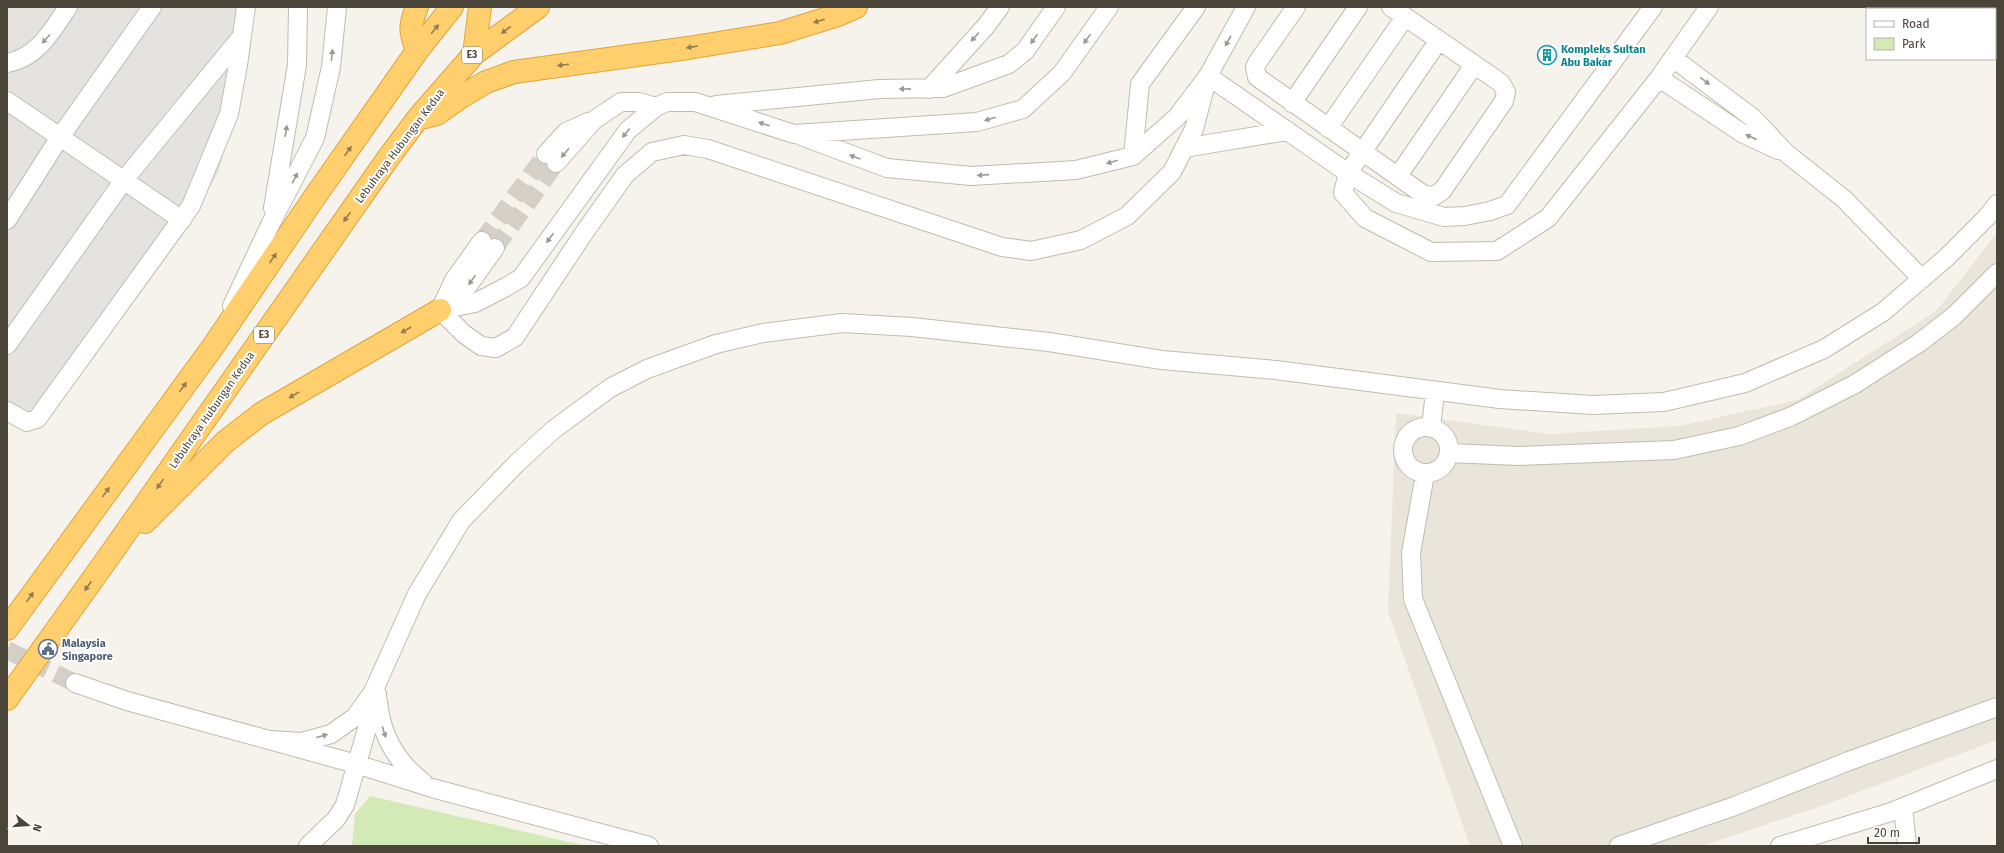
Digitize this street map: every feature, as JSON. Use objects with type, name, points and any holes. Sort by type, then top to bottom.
[{"type":"highway","points":[[416,7],[410,25],[417,51]]},
{"type":"highway","points":[[7,629],[212,348],[314,198],[417,51],[452,7]]},
{"type":"highway","points":[[474,54],[480,7]]},
{"type":"highway","name":"Lebuhraya Hubungan Kedua","points":[[7,699],[110,555],[384,164],[419,117],[474,54],[538,7]]},
{"type":"highway","points":[[419,117],[433,116],[493,78],[514,72],[688,48],[780,33],[838,15],[856,7]]},
{"type":"highway","points":[[110,555],[180,488],[225,442],[261,414],[440,310]]},
{"type":"street","points":[[7,63],[20,61],[46,40],[68,7]]},
{"type":"street","points":[[7,220],[60,137],[152,7]]},
{"type":"street","points":[[7,411],[27,422],[37,419],[191,206],[229,114],[243,35],[246,7]]},
{"type":"street","points":[[270,225],[297,65],[298,7]]},
{"type":"street","points":[[212,348],[270,225],[316,138],[331,67],[337,7]]},
{"type":"street","points":[[929,89],[986,26],[1000,7]]},
{"type":"street","points":[[708,106],[879,89],[943,88],[1009,64],[1025,52],[1056,7]]},
{"type":"street","points":[[794,134],[977,122],[1023,110],[1062,74],[1109,7]]},
{"type":"street","points":[[1132,156],[1140,84],[1196,7]]},
{"type":"street","points":[[440,310],[475,303],[506,288],[521,278],[628,130],[656,107],[667,102],[695,102],[794,134],[887,168],[972,176],[1076,170],[1132,156],[1177,117],[1208,76],[1246,7]]},
{"type":"street","points":[[1296,7],[1255,67],[1257,77],[1328,128],[1429,196],[1438,195],[1446,185],[1506,97],[1506,92],[1501,84],[1398,12],[1328,128]]},
{"type":"street","points":[[1292,102],[1358,7]]},
{"type":"street","points":[[1208,76],[1348,173],[1396,203],[1444,217],[1465,216],[1490,211],[1507,205],[1653,7]]},
{"type":"street","points":[[1439,40],[1348,173],[1343,193],[1365,218],[1431,252],[1497,251],[1548,218],[1659,78],[1709,7]]},
{"type":"street","points":[[7,345],[124,180],[243,35]]},
{"type":"street","points":[[1673,58],[1753,118],[1786,153],[1844,199],[1922,279]]},
{"type":"street","points":[[1398,176],[1474,65]]},
{"type":"street","points":[[440,310],[464,334],[481,346],[496,348],[515,337],[584,233],[625,175],[652,152],[684,144],[708,149],[1002,247],[1031,251],[1081,240],[1127,216],[1172,172],[1194,129],[1208,76]]},
{"type":"street","points":[[1659,78],[1742,133],[1786,153]]},
{"type":"street","points":[[7,101],[182,220]]},
{"type":"street","points":[[551,159],[594,120],[622,102],[639,102],[656,107]]},
{"type":"street","points":[[1184,148],[1287,131]]},
{"type":"street","points":[[270,740],[302,742],[331,734],[355,717],[373,692],[388,662],[417,594],[461,521],[517,463],[553,430],[610,388],[647,368],[716,344],[763,334],[842,323],[912,327],[1049,342],[1162,360],[1276,370],[1500,399],[1593,405],[1664,402],[1745,383],[1824,349],[1883,312],[1946,258],[1987,217],[1997,204]]},
{"type":"street","points":[[440,310],[467,287],[489,245]]},
{"type":"street","points":[[1449,453],[1519,456],[1674,450],[1739,436],[1792,416],[1855,384],[1906,352],[1954,316],[1997,273]]},
{"type":"street","points":[[1431,428],[1435,391]]},
{"type":"street","points":[[1420,428],[1431,428],[1445,437],[1449,447],[1449,453],[1448,458],[1441,468],[1425,474],[1410,467],[1405,458],[1404,447],[1411,433],[1420,428]]},
{"type":"street","points":[[1425,474],[1411,553],[1413,599],[1513,846]]},
{"type":"street","points":[[308,846],[336,819],[345,805],[377,694],[388,662]]},
{"type":"street","points":[[75,683],[127,701],[356,764],[432,788],[649,846]]},
{"type":"street","points":[[377,694],[379,717],[390,745],[398,758],[413,775],[432,788]]},
{"type":"street","points":[[1620,846],[1732,807],[1849,760],[1997,707]]},
{"type":"street","points":[[1780,846],[1903,807],[1997,769]]},
{"type":"street","points":[[1903,807],[1907,846]]},
{"type":"shaded area","points":[[7,7],[253,7],[242,87],[219,171],[184,233],[136,299],[84,361],[51,416],[41,424],[7,421]]},
{"type":"shaded area","points":[[1997,233],[1997,740],[1827,804],[1702,846],[1470,846],[1388,611],[1396,413],[1550,434],[1679,426],[1797,400],[1936,311]]},
{"type":"green space","points":[[370,796],[585,846],[352,846],[355,814]]},
{"type":"tunnel","points":[[482,241],[546,154]]},
{"type":"tunnel","points":[[495,248],[556,163]]},
{"type":"tunnel","points":[[7,650],[75,683]]},
{"type":"place","name":"Kompleks Sultan Abu Bakar","points":[[1547,55]]},
{"type":"place","name":"Malaysia Singapore","points":[[48,649]]}]
